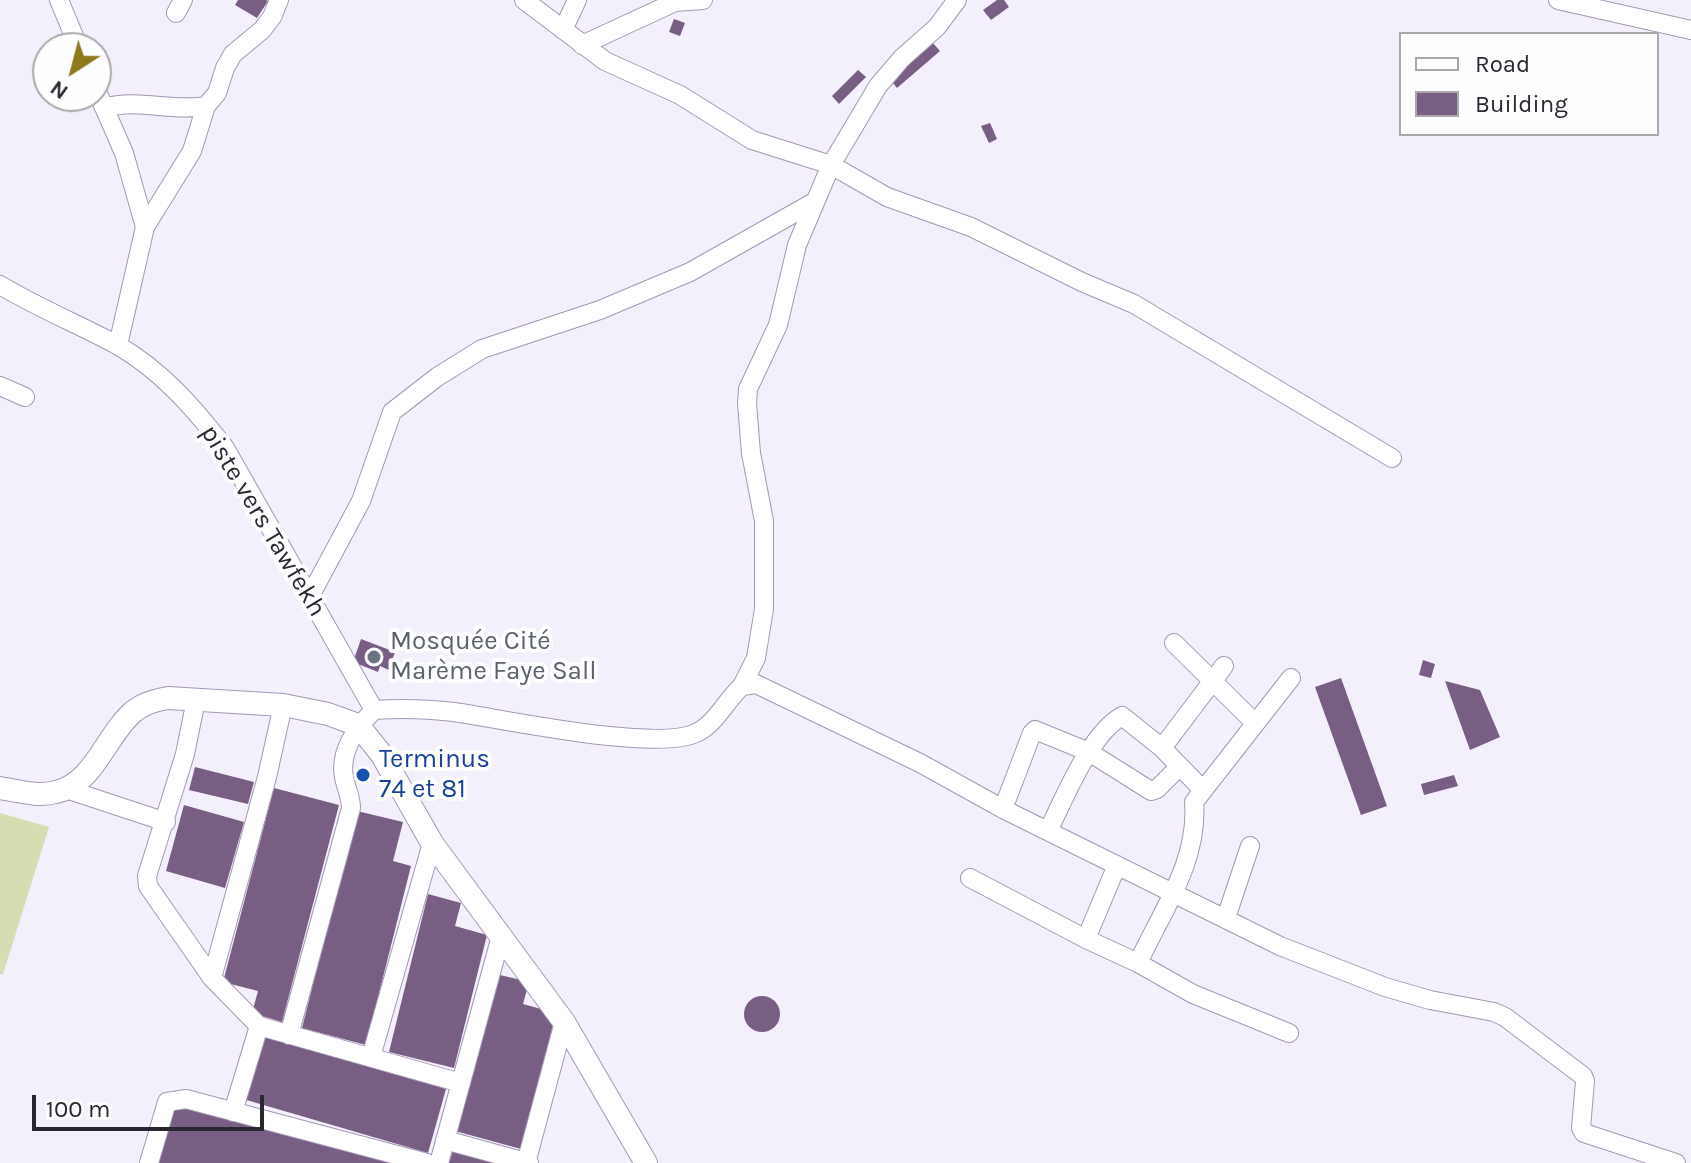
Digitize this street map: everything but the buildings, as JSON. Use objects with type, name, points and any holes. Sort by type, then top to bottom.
[{"type":"street","points":[[59,0],[72,32]]},
{"type":"street","points":[[118,345],[145,227],[192,151],[206,106],[217,93],[233,54],[262,30],[279,0]]},
{"type":"street","points":[[563,30],[577,0]]},
{"type":"street","points":[[582,45],[675,1],[703,0]]},
{"type":"street","points":[[66,789],[88,771],[132,712],[153,701],[168,698],[283,705],[366,718],[451,712],[629,738],[684,737],[703,729],[742,686],[756,658],[764,609],[764,521],[749,437],[748,389],[778,325],[797,245],[831,165],[878,86],[902,58],[937,27],[957,0]]},
{"type":"street","points":[[1558,0],[1691,30]]},
{"type":"street","points":[[530,2],[582,45],[618,67],[680,95],[752,140],[831,165],[887,197],[971,227],[1092,287],[1134,304],[1392,458]]},
{"type":"street","points":[[112,106],[181,109],[206,106]]},
{"type":"street","points":[[106,112],[124,153],[145,227]]},
{"type":"street","points":[[309,598],[361,501],[392,412],[403,403],[482,349],[600,310],[690,272],[814,202]]},
{"type":"street","name":"piste vers Tawfekh","points":[[0,285],[118,345],[180,394],[206,424],[225,448],[309,598],[366,718]]},
{"type":"street","points":[[0,386],[25,397]]},
{"type":"street","points":[[1174,643],[1255,723]]},
{"type":"street","points":[[1162,748],[1224,666]]},
{"type":"street","points":[[1138,963],[1189,856],[1196,823],[1194,802],[1291,678]]},
{"type":"street","points":[[742,686],[764,686],[1280,946],[1385,987],[1505,1017],[1583,1076],[1581,1128],[1584,1133],[1676,1163]]},
{"type":"street","points":[[196,700],[185,754],[147,876],[148,886],[212,978],[259,1026],[461,1083]]},
{"type":"street","points":[[212,978],[267,777],[283,705]]},
{"type":"street","points":[[1049,829],[1089,752],[1122,716],[1162,748],[1202,789]]},
{"type":"street","points":[[366,718],[382,755],[432,843],[564,1022],[646,1163]]},
{"type":"street","points":[[289,1035],[351,808],[343,768],[348,746],[366,718]]},
{"type":"street","points":[[1003,809],[1035,730],[1089,752],[1151,791],[1179,767]]},
{"type":"street","points":[[0,788],[33,794],[66,789],[166,822]]},
{"type":"street","points":[[371,1057],[432,843]]},
{"type":"street","points":[[1226,918],[1250,846]]},
{"type":"street","points":[[1086,939],[1117,865]]},
{"type":"street","points":[[970,878],[1193,994],[1289,1033]]},
{"type":"street","points":[[439,1163],[501,936]]},
{"type":"street","points":[[445,1140],[527,1163],[564,1022]]},
{"type":"street","points":[[233,1112],[259,1026]]},
{"type":"street","points":[[149,1163],[168,1101],[186,1099],[427,1163]]},
{"type":"green space","points":[[0,813],[49,827],[3,974],[0,974]]},
{"type":"place","name":"Mosquée Cité Marème Faye Sall","points":[[374,657]]},
{"type":"place","name":"Terminus 74 et 81","points":[[363,775]]}]
